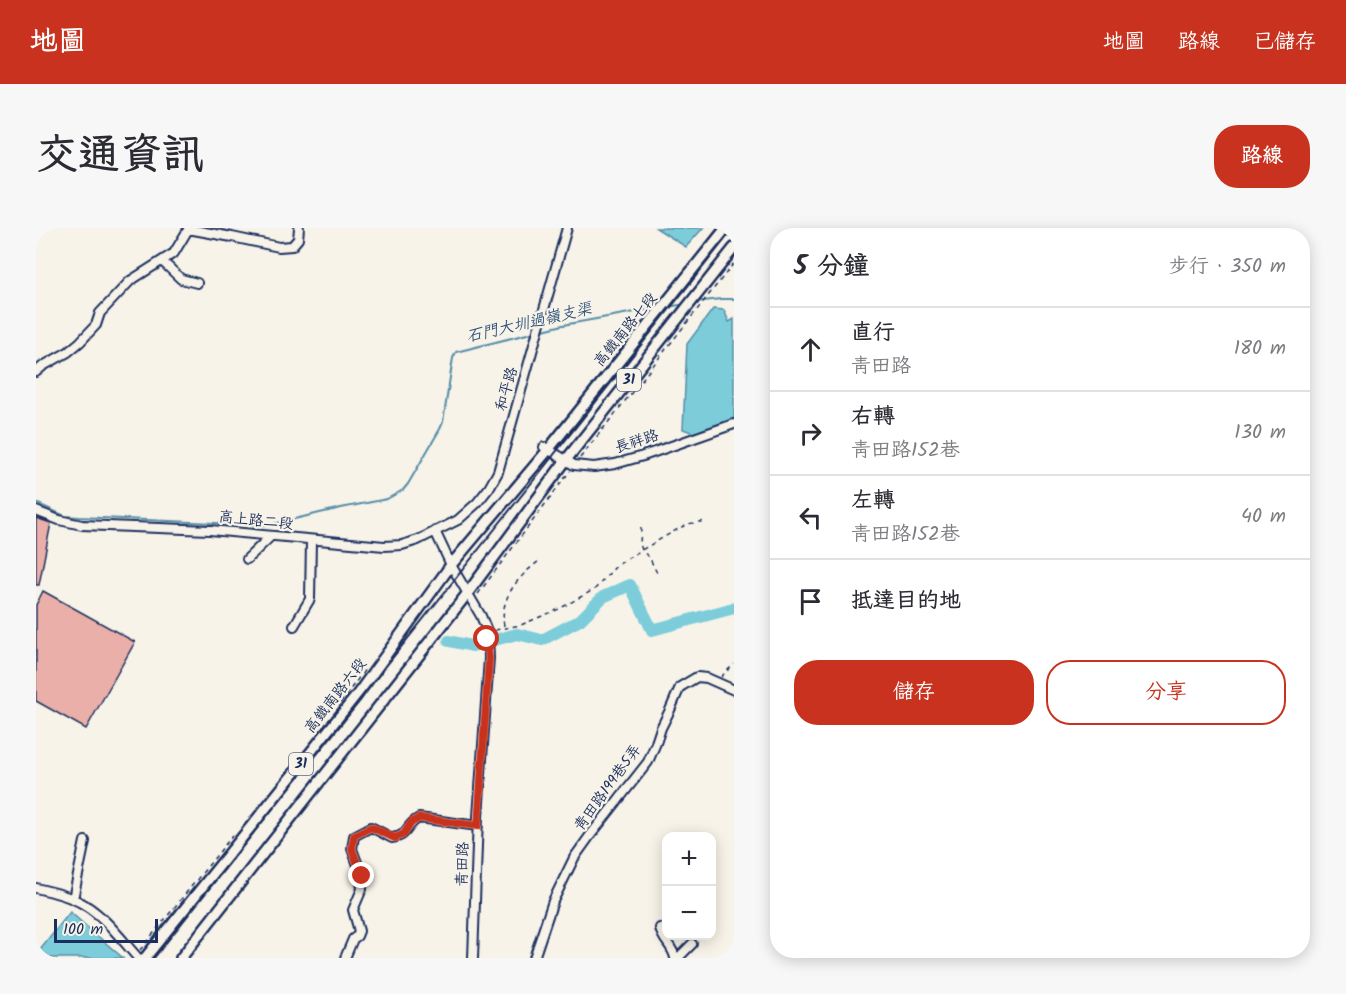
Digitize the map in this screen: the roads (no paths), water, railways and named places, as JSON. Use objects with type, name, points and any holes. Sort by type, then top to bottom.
[{"type":"main road","name":"高鐵南路七段","points":[[546,449],[665,306],[726,228]]},
{"type":"main road","name":"31","points":[[181,958],[467,594],[566,460],[734,248]]},
{"type":"main road","name":"高鐵南路六段","points":[[145,958],[357,695],[451,565],[546,449]]},
{"type":"street","points":[[36,372],[80,342],[96,325],[100,314],[130,281],[174,253],[188,229],[279,247],[292,246],[298,239],[299,228]]},
{"type":"street","name":"和平路","points":[[435,531],[458,520],[477,503],[498,472],[567,228]]},
{"type":"street","points":[[162,261],[181,279],[196,283]]},
{"type":"street","name":"長祥路","points":[[546,449],[574,465],[594,467],[643,456],[734,424]]},
{"type":"street","name":"高上路二段","points":[[36,511],[59,520],[82,525],[210,530],[384,546],[402,545],[435,531]]},
{"type":"street","points":[[435,531],[451,565]]},
{"type":"street","points":[[247,559],[271,536]]},
{"type":"street","points":[[294,626],[310,599],[311,540]]},
{"type":"street","name":"青田路","points":[[451,565],[481,616],[488,636],[473,958]]},
{"type":"street","name":"青田路199巷5弄","points":[[534,958],[554,901],[574,858],[648,762],[680,687],[697,677],[734,690]]},
{"type":"street","points":[[345,958],[359,931],[353,910],[362,889],[362,876],[352,849],[354,836],[371,827],[395,838],[404,834],[411,823],[419,818],[478,826]]},
{"type":"street","points":[[73,899],[85,841]]},
{"type":"street","points":[[36,888],[61,894],[86,905],[116,932],[138,958]]},
{"type":"street","points":[[660,928],[661,935],[674,950],[677,958],[692,944]]},
{"type":"water","points":[[656,228],[703,228],[686,247]]},
{"type":"water","points":[[713,309],[724,310],[729,322],[734,319],[734,419],[694,433],[683,429],[687,344]]},
{"type":"water","points":[[70,912],[123,958],[36,958]]},
{"type":"waterway","name":"石門大圳過嶺支渠","points":[[695,302],[734,299]]},
{"type":"waterway","name":"石門大圳過嶺支渠","points":[[666,307],[687,304]]},
{"type":"waterway","name":"石門大圳過嶺支渠","points":[[36,503],[65,516],[269,525],[387,499],[403,490],[408,484],[440,429],[456,352],[563,325],[657,308]]},
{"type":"waterway","points":[[449,641],[472,646],[517,634],[542,640],[580,620],[603,597],[630,585],[652,630],[734,608]]},
{"type":"railway","points":[[154,958],[734,228]]}]
